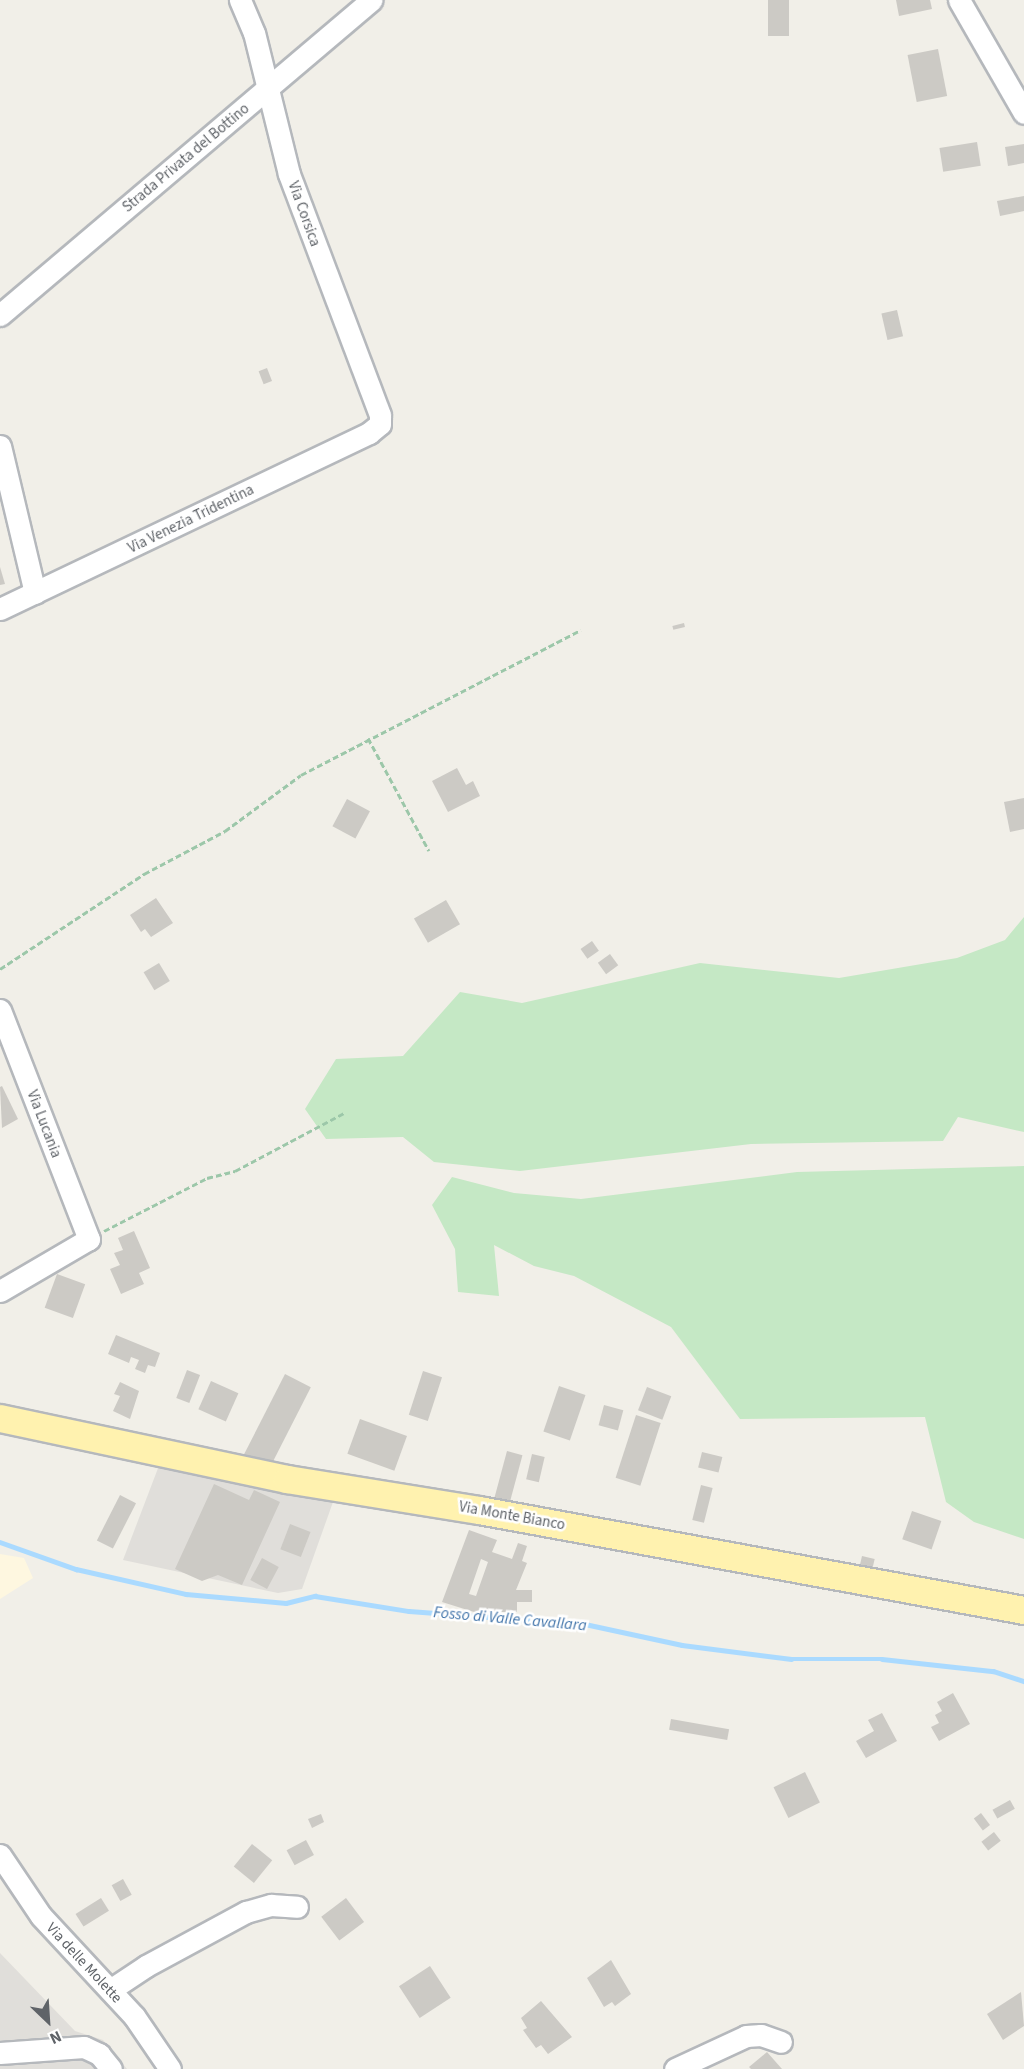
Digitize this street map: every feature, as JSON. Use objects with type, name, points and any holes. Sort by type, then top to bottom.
[{"type":"main road","name":"Via Monte Bianco","points":[[0,1418],[287,1479],[479,1510],[1024,1610]]},
{"type":"street","name":"Via Corsica","points":[[240,0],[254,33],[266,90],[289,174],[380,415],[380,424]]},
{"type":"street","name":"Strada Privata del Bottino","points":[[0,315],[371,0]]},
{"type":"street","points":[[959,0],[1024,113]]},
{"type":"street","name":"Via Venezia Tridentina","points":[[0,609],[369,433],[380,424]]},
{"type":"street","points":[[0,446],[35,593]]},
{"type":"street","name":"Via Lucania","points":[[0,1010],[89,1239]]},
{"type":"street","points":[[0,1291],[89,1239]]},
{"type":"street","name":"Via delle Molette","points":[[0,1855],[45,1921],[139,2023],[170,2069]]},
{"type":"street","points":[[110,1990],[146,1966],[246,1912],[271,1905],[297,1907]]},
{"type":"street","points":[[675,2069],[746,2036],[761,2034],[781,2042]]},
{"type":"street","points":[[0,2053],[84,2047],[99,2054],[111,2069]]},
{"type":"path","points":[[0,969],[144,874],[225,831],[301,775],[368,738],[581,630]]},
{"type":"path","points":[[368,738],[429,851]]},
{"type":"path","points":[[89,1239],[207,1178],[235,1171],[344,1113]]},
{"type":"shaded area","points":[[160,1463],[333,1502],[302,1589],[278,1593],[123,1560]]},
{"type":"shaded area","points":[[0,1554],[24,1558],[33,1578],[0,1599]]},
{"type":"shaded area","points":[[0,1953],[75,2031],[103,2040],[127,2069],[0,2069]]},
{"type":"green space","points":[[1024,917],[1024,1132],[958,1117],[943,1141],[751,1144],[520,1171],[434,1162],[403,1137],[326,1139],[305,1109],[336,1059],[403,1056],[460,992],[522,1003],[700,963],[839,978],[957,958],[1005,940]]},
{"type":"green space","points":[[1024,1166],[1024,1539],[974,1522],[946,1502],[925,1417],[740,1419],[671,1327],[574,1276],[534,1266],[494,1245],[499,1296],[458,1292],[455,1249],[432,1205],[452,1177],[514,1193],[581,1199],[797,1172]]},
{"type":"building","points":[[768,0],[789,0],[789,36],[768,36]]},
{"type":"building","points":[[896,0],[930,0],[932,9],[899,16]]},
{"type":"building","points":[[938,49],[947,96],[917,102],[908,55]]},
{"type":"building","points":[[977,142],[981,166],[943,172],[939,148]]},
{"type":"building","points":[[1024,144],[1024,163],[1008,166],[1005,147]]},
{"type":"building","points":[[1024,196],[1024,211],[1000,216],[997,201]]},
{"type":"building","points":[[897,310],[903,336],[887,340],[881,314]]},
{"type":"building","points":[[267,368],[272,381],[264,384],[259,371]]},
{"type":"building","points":[[0,567],[5,584],[0,585]]},
{"type":"building","points":[[684,623],[685,627],[673,630],[672,626]]},
{"type":"building","points":[[457,768],[466,785],[473,781],[480,796],[448,812],[432,781]]},
{"type":"building","points":[[1024,798],[1024,829],[1010,832],[1004,802]]},
{"type":"building","points":[[347,799],[370,811],[355,839],[332,826]]},
{"type":"building","points":[[156,898],[173,923],[151,937],[145,929],[141,932],[130,915]]},
{"type":"building","points":[[446,900],[460,924],[428,943],[414,918]]},
{"type":"building","points":[[592,941],[599,951],[587,959],[581,949]]},
{"type":"building","points":[[610,954],[618,965],[606,974],[598,963]]},
{"type":"building","points":[[159,963],[170,981],[154,990],[144,972]]},
{"type":"building","points":[[2,1086],[18,1119],[2,1128],[0,1087]]},
{"type":"building","points":[[134,1231],[150,1268],[139,1273],[144,1284],[121,1294],[110,1269],[120,1265],[114,1253],[123,1250],[118,1238]]},
{"type":"building","points":[[57,1274],[85,1284],[73,1318],[45,1308]]},
{"type":"building","points":[[116,1335],[160,1353],[155,1367],[148,1365],[145,1373],[135,1369],[139,1360],[131,1357],[129,1363],[108,1354]]},
{"type":"building","points":[[187,1370],[200,1375],[189,1403],[176,1398]]},
{"type":"building","points":[[423,1371],[442,1377],[428,1421],[409,1415]]},
{"type":"building","points":[[285,1374],[311,1387],[270,1468],[244,1455]]},
{"type":"building","points":[[211,1381],[238,1393],[226,1422],[198,1409]]},
{"type":"building","points":[[120,1382],[139,1391],[130,1419],[113,1411],[120,1396],[114,1394]]},
{"type":"building","points":[[559,1386],[585,1395],[570,1441],[543,1431]]},
{"type":"building","points":[[647,1387],[671,1396],[662,1420],[638,1410]]},
{"type":"building","points":[[604,1405],[623,1410],[618,1430],[599,1425]]},
{"type":"building","points":[[636,1415],[661,1423],[640,1486],[616,1478]]},
{"type":"building","points":[[360,1419],[407,1436],[394,1471],[347,1454]]},
{"type":"building","points":[[507,1451],[522,1455],[510,1502],[494,1498]]},
{"type":"building","points":[[702,1452],[722,1457],[719,1473],[698,1468]]},
{"type":"building","points":[[532,1454],[545,1457],[539,1482],[526,1479]]},
{"type":"building","points":[[214,1484],[249,1500],[254,1490],[280,1502],[242,1585],[218,1575],[202,1581],[175,1569]]},
{"type":"building","points":[[701,1485],[713,1488],[704,1523],[692,1520]]},
{"type":"building","points":[[120,1495],[136,1503],[113,1549],[97,1540]]},
{"type":"building","points":[[912,1511],[941,1521],[932,1549],[902,1539]]},
{"type":"building","points":[[290,1524],[311,1532],[301,1557],[280,1549]]},
{"type":"building","points":[[469,1530],[497,1540],[492,1552],[512,1559],[518,1543],[527,1546],[522,1561],[527,1563],[516,1590],[532,1590],[532,1602],[517,1602],[517,1612],[474,1612],[442,1602]],"holes":[[[481,1559],[488,1562],[476,1596],[469,1594]]]},
{"type":"building","points":[[862,1556],[875,1559],[872,1571],[859,1568]]},
{"type":"building","points":[[262,1558],[279,1567],[267,1589],[250,1580]]},
{"type":"building","points":[[953,1693],[970,1724],[939,1741],[931,1727],[939,1723],[935,1715],[942,1711],[937,1702]]},
{"type":"building","points":[[882,1713],[897,1741],[866,1758],[856,1741],[874,1731],[868,1720]]},
{"type":"building","points":[[671,1719],[729,1729],[727,1740],[669,1730]]},
{"type":"building","points":[[805,1772],[820,1803],[788,1818],[774,1787]]},
{"type":"building","points":[[1010,1800],[1015,1809],[997,1818],[993,1810]]},
{"type":"building","points":[[981,1813],[990,1825],[983,1830],[974,1818]]},
{"type":"building","points":[[321,1814],[324,1822],[312,1828],[308,1819]]},
{"type":"building","points":[[994,1832],[1001,1841],[988,1851],[981,1842]]},
{"type":"building","points":[[306,1840],[314,1855],[295,1865],[287,1850]]},
{"type":"building","points":[[252,1844],[272,1860],[254,1883],[234,1867]]},
{"type":"building","points":[[123,1879],[132,1895],[120,1901],[112,1885]]},
{"type":"building","points":[[101,1898],[109,1911],[84,1927],[76,1914]]},
{"type":"building","points":[[346,1898],[364,1922],[339,1941],[321,1917]]},
{"type":"building","points":[[611,1960],[631,1994],[615,2006],[612,2002],[604,2007],[587,1978]]},
{"type":"building","points":[[430,1966],[451,1998],[420,2018],[399,1986]]},
{"type":"building","points":[[1021,1992],[1024,2026],[1003,2040],[987,2014]]},
{"type":"building","points":[[541,2001],[572,2037],[548,2054],[541,2045],[536,2048],[523,2030],[527,2028],[521,2018]]},
{"type":"building","points":[[767,2052],[782,2069],[751,2069],[749,2067]]},
{"type":"waterway","name":"Fosso di Valle Cavallara","points":[[0,1542],[76,1569],[186,1594],[286,1603],[315,1596],[409,1611],[585,1624],[682,1645],[791,1659],[882,1659],[993,1671],[1024,1681]]}]
